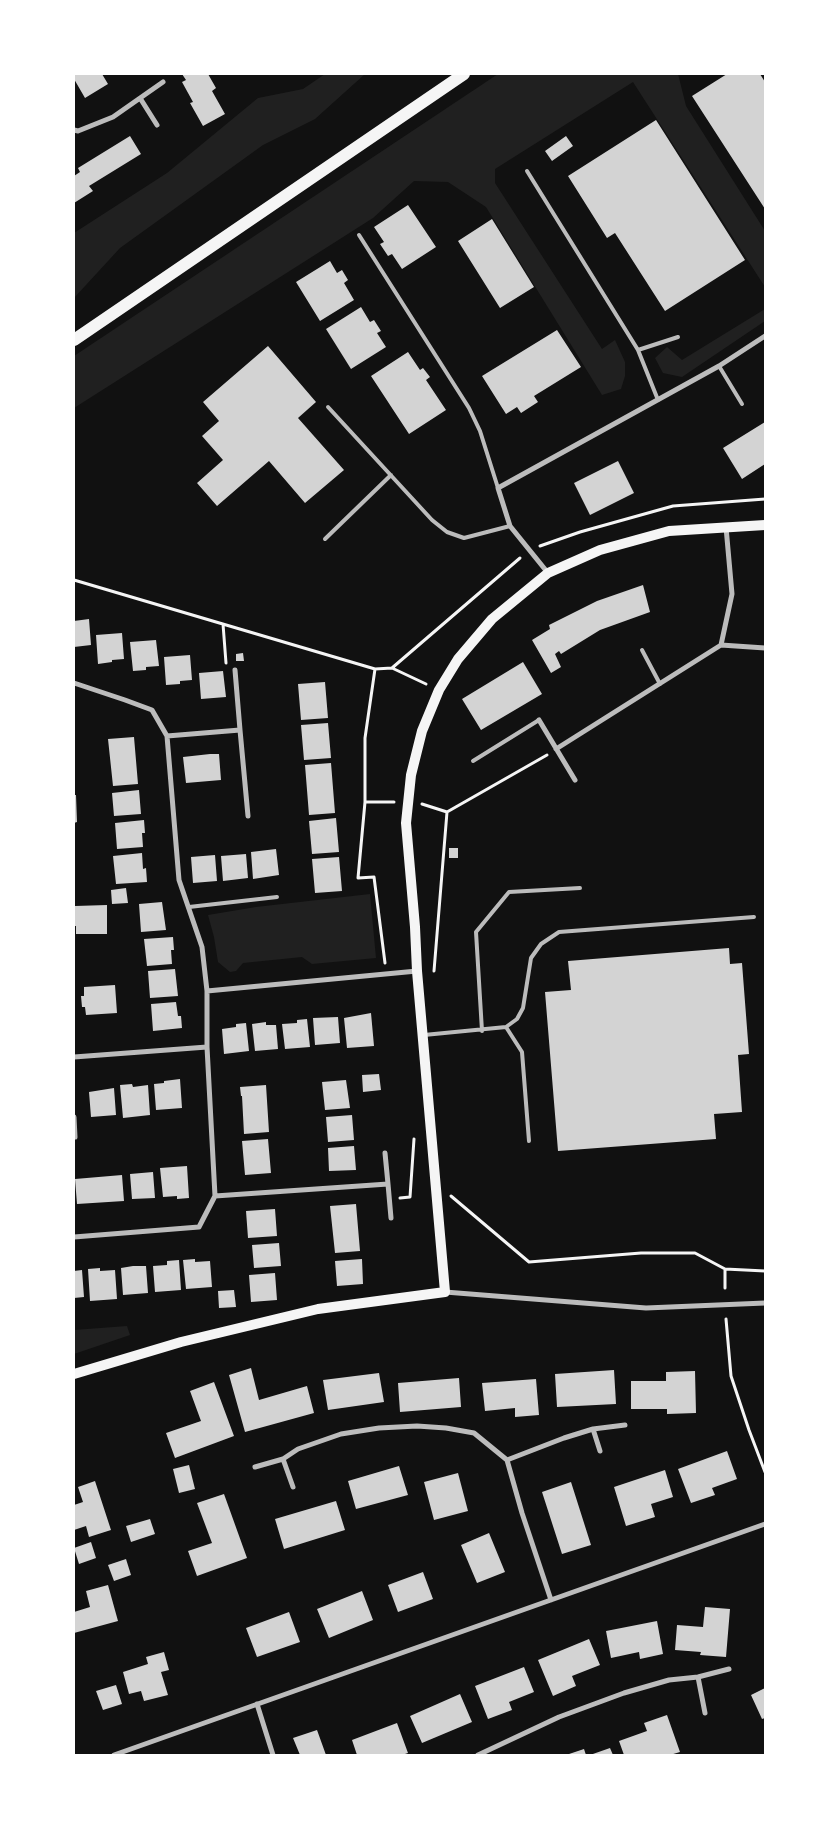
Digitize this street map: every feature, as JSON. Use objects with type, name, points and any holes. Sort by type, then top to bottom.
[{"type":"main road","points":[[74,340],[464,74]]},
{"type":"main road","points":[[74,1374],[181,1342],[318,1309],[445,1292],[422,1035],[406,824],[411,775],[422,731],[439,690],[458,659],[492,619],[548,573],[600,550],[669,531],[765,525]]},
{"type":"street","points":[[74,130],[78,131],[114,117],[163,82]]},
{"type":"street","points":[[140,98],[157,125]]},
{"type":"street","points":[[548,573],[510,526],[498,488],[719,366],[765,336]]},
{"type":"street","points":[[721,644],[732,594],[726,527]]},
{"type":"street","points":[[556,749],[721,644],[765,648]]},
{"type":"street","points":[[235,670],[248,816]]},
{"type":"street","points":[[74,683],[152,710],[167,736],[178,880],[202,947],[207,991],[207,1047],[215,1196],[200,1227],[74,1237]]},
{"type":"street","points":[[539,720],[575,780]]},
{"type":"street","points":[[167,736],[240,730]]},
{"type":"street","points":[[207,991],[417,971]]},
{"type":"street","points":[[74,1057],[207,1047]]},
{"type":"street","points":[[74,1116],[75,1137]]},
{"type":"street","points":[[385,1154],[391,1218]]},
{"type":"street","points":[[215,1196],[388,1184]]},
{"type":"street","points":[[445,1292],[646,1308],[765,1303]]},
{"type":"street","points":[[507,1460],[593,1429],[625,1425]]},
{"type":"street","points":[[255,1467],[284,1459],[298,1449],[341,1434],[378,1428],[417,1426],[446,1428],[474,1433],[507,1460],[522,1513],[551,1600]]},
{"type":"street","points":[[593,1429],[600,1451]]},
{"type":"street","points":[[284,1459],[293,1487]]},
{"type":"street","points":[[114,1755],[765,1524]]},
{"type":"street","points":[[478,1755],[559,1718],[624,1693],[669,1680],[698,1677],[729,1669]]},
{"type":"street","points":[[698,1677],[705,1713]]},
{"type":"street","points":[[257,1704],[274,1755]]},
{"type":"lane","points":[[527,172],[638,350],[658,400]]},
{"type":"lane","points":[[358,235],[470,408],[480,431],[498,488]]},
{"type":"lane","points":[[638,350],[678,337]]},
{"type":"lane","points":[[719,366],[742,404]]},
{"type":"lane","points":[[328,408],[432,520],[447,532],[464,538],[510,526]]},
{"type":"lane","points":[[325,539],[391,475]]},
{"type":"lane","points":[[642,650],[660,684]]},
{"type":"lane","points":[[473,761],[539,720]]},
{"type":"lane","points":[[482,1031],[476,932],[509,892],[580,888]]},
{"type":"lane","points":[[189,907],[277,897]]},
{"type":"lane","points":[[422,1035],[482,1031],[506,1027],[517,1019],[523,1008],[531,958],[541,944],[559,932],[754,917]]},
{"type":"lane","points":[[506,1027],[522,1052],[529,1141]]},
{"type":"path","points":[[74,580],[375,669],[365,738],[365,802],[358,878],[374,878],[386,974]]},
{"type":"path","points":[[223,624],[227,666],[235,670]]},
{"type":"path","points":[[392,668],[420,681]]},
{"type":"path","points":[[422,804],[447,812],[556,749]]},
{"type":"path","points":[[365,802],[395,802]]},
{"type":"path","points":[[433,974],[447,812]]},
{"type":"path","points":[[389,1199],[410,1197],[414,1139]]},
{"type":"path","points":[[448,1194],[529,1262],[641,1253],[694,1254],[725,1269],[765,1271]]},
{"type":"path","points":[[724,1288],[725,1269]]},
{"type":"path","points":[[726,1319],[731,1376],[765,1472]]},
{"type":"shaded area","points":[[325,74],[365,74],[315,119],[263,145],[120,248],[74,298],[74,233],[167,173],[258,98],[303,89]]},
{"type":"shaded area","points":[[498,74],[678,74],[686,106],[765,231],[765,287],[633,82],[495,169],[495,183],[602,349],[615,340],[625,362],[625,376],[621,389],[602,395],[486,207],[448,182],[414,181],[373,218],[74,408],[74,356]]},
{"type":"shaded area","points":[[765,309],[765,321],[682,377],[663,373],[655,358],[667,347],[682,360]]},
{"type":"shaded area","points":[[370,894],[376,958],[312,964],[302,957],[243,963],[236,971],[230,972],[218,962],[208,915],[256,907]]},
{"type":"shaded area","points":[[127,1326],[130,1335],[74,1354],[74,1330]]},
{"type":"building","points":[[74,74],[102,74],[108,84],[85,98],[74,79]]},
{"type":"building","points":[[182,74],[208,74],[216,88],[212,91],[225,114],[203,126],[190,103],[193,102],[182,82],[186,80]]},
{"type":"building","points":[[727,74],[760,74],[765,82],[765,209],[692,96]]},
{"type":"building","points":[[656,120],[745,260],[665,311],[615,233],[607,238],[568,176]]},
{"type":"building","points":[[130,136],[141,154],[89,186],[93,191],[74,203],[74,176],[80,172],[78,168]]},
{"type":"building","points":[[566,136],[573,146],[552,161],[545,151]]},
{"type":"building","points":[[408,205],[436,247],[402,269],[392,254],[388,256],[380,244],[384,242],[374,227]]},
{"type":"building","points":[[492,219],[534,287],[500,308],[458,241]]},
{"type":"building","points":[[330,261],[337,273],[342,270],[348,280],[344,283],[354,300],[320,321],[296,282]]},
{"type":"building","points":[[361,307],[370,322],[374,320],[381,331],[377,333],[386,347],[351,369],[326,329]]},
{"type":"building","points":[[557,330],[581,367],[534,396],[538,402],[521,413],[517,407],[506,414],[482,376]]},
{"type":"building","points":[[268,346],[316,402],[298,418],[344,470],[305,503],[269,461],[217,506],[197,483],[223,460],[202,436],[219,421],[203,402]]},
{"type":"building","points":[[408,352],[420,370],[423,368],[430,377],[426,380],[446,410],[409,434],[371,376]]},
{"type":"building","points":[[765,422],[765,464],[742,479],[723,448]]},
{"type":"building","points":[[618,461],[634,493],[590,515],[574,483]]},
{"type":"building","points":[[643,585],[650,612],[600,630],[561,654],[559,651],[555,654],[561,667],[551,673],[532,640],[550,629],[549,625],[597,601]]},
{"type":"building","points":[[89,619],[91,645],[74,647],[74,621]]},
{"type":"building","points":[[122,633],[124,659],[98,664],[96,635]]},
{"type":"building","points":[[156,640],[159,666],[133,671],[130,642]]},
{"type":"building","points":[[243,653],[244,661],[236,661],[236,654]]},
{"type":"building","points":[[190,655],[192,680],[180,681],[180,684],[166,685],[164,657]]},
{"type":"building","points":[[523,662],[542,694],[481,730],[462,699]]},
{"type":"building","points":[[223,671],[226,697],[201,699],[199,673]]},
{"type":"building","points":[[325,682],[328,718],[301,720],[298,684]]},
{"type":"building","points":[[328,723],[331,758],[304,760],[301,725]]},
{"type":"building","points":[[134,737],[138,784],[113,786],[108,739]]},
{"type":"building","points":[[219,754],[221,780],[186,783],[183,757]]},
{"type":"building","points":[[331,763],[335,813],[309,815],[305,765]]},
{"type":"building","points":[[139,790],[141,814],[114,816],[112,793]]},
{"type":"building","points":[[74,795],[76,795],[77,822],[74,823]]},
{"type":"building","points":[[336,818],[339,852],[312,854],[309,821]]},
{"type":"building","points":[[144,820],[145,833],[142,833],[143,847],[117,849],[115,823]]},
{"type":"building","points":[[449,848],[458,848],[458,858],[449,858]]},
{"type":"building","points":[[276,849],[279,875],[253,879],[251,852]]},
{"type":"building","points":[[142,853],[143,869],[146,868],[147,882],[116,884],[113,856]]},
{"type":"building","points":[[246,854],[248,878],[223,881],[221,856]]},
{"type":"building","points":[[215,855],[217,881],[193,883],[191,857]]},
{"type":"building","points":[[339,857],[342,891],[315,893],[312,859]]},
{"type":"building","points":[[126,888],[128,903],[112,904],[111,890]]},
{"type":"building","points":[[162,902],[166,930],[141,932],[139,904]]},
{"type":"building","points":[[107,905],[107,934],[76,934],[76,926],[74,926],[75,906]]},
{"type":"building","points":[[173,937],[174,950],[171,950],[172,964],[147,966],[144,939]]},
{"type":"building","points":[[729,948],[730,964],[742,963],[749,1054],[738,1055],[742,1112],[714,1114],[716,1139],[558,1151],[545,992],[571,990],[568,961]]},
{"type":"building","points":[[175,969],[178,996],[150,998],[148,971]]},
{"type":"building","points":[[115,985],[117,1013],[86,1015],[85,1007],[82,1007],[81,996],[84,996],[84,987]]},
{"type":"building","points":[[176,1002],[178,1016],[181,1016],[182,1028],[153,1031],[151,1004]]},
{"type":"building","points":[[371,1013],[374,1046],[347,1048],[344,1018]]},
{"type":"building","points":[[338,1017],[340,1043],[315,1045],[313,1018]]},
{"type":"building","points":[[307,1019],[310,1047],[285,1049],[282,1024],[297,1023],[297,1020]]},
{"type":"building","points":[[266,1022],[266,1025],[276,1025],[278,1049],[255,1051],[252,1024]]},
{"type":"building","points":[[246,1023],[249,1051],[224,1054],[222,1029]]},
{"type":"building","points":[[379,1074],[381,1090],[363,1092],[362,1075]]},
{"type":"building","points":[[180,1079],[182,1108],[156,1110],[154,1084]]},
{"type":"building","points":[[346,1080],[350,1108],[325,1110],[322,1082]]},
{"type":"building","points":[[132,1084],[133,1087],[148,1085],[150,1115],[123,1118],[120,1085]]},
{"type":"building","points":[[266,1085],[269,1132],[244,1134],[240,1087]]},
{"type":"building","points":[[114,1088],[116,1115],[91,1117],[89,1092]]},
{"type":"building","points":[[352,1115],[354,1140],[328,1142],[326,1117]]},
{"type":"building","points":[[268,1139],[271,1173],[245,1175],[242,1141]]},
{"type":"building","points":[[354,1146],[356,1170],[329,1171],[328,1148]]},
{"type":"building","points":[[187,1166],[189,1198],[177,1199],[177,1196],[163,1197],[160,1168]]},
{"type":"building","points":[[153,1172],[155,1198],[132,1199],[130,1174]]},
{"type":"building","points":[[122,1175],[124,1201],[77,1204],[75,1179]]},
{"type":"building","points":[[356,1204],[360,1251],[335,1253],[330,1206]]},
{"type":"building","points":[[275,1209],[277,1236],[248,1238],[246,1211]]},
{"type":"building","points":[[279,1243],[281,1266],[254,1268],[252,1245]]},
{"type":"building","points":[[195,1259],[195,1262],[210,1261],[212,1287],[186,1289],[183,1260]]},
{"type":"building","points":[[362,1259],[363,1284],[337,1286],[335,1261]]},
{"type":"building","points":[[179,1260],[181,1290],[155,1292],[153,1266],[167,1265],[167,1261]]},
{"type":"building","points":[[146,1266],[148,1293],[123,1295],[121,1268]]},
{"type":"building","points":[[100,1268],[100,1271],[115,1270],[117,1299],[90,1301],[88,1269]]},
{"type":"building","points":[[82,1270],[84,1297],[74,1298],[74,1271]]},
{"type":"building","points":[[275,1273],[277,1300],[251,1302],[249,1275]]},
{"type":"building","points":[[234,1290],[236,1307],[219,1308],[218,1291]]},
{"type":"building","points":[[251,1368],[259,1400],[307,1386],[314,1413],[245,1432],[229,1375]]},
{"type":"building","points":[[614,1370],[616,1404],[557,1407],[555,1374]]},
{"type":"building","points":[[695,1371],[696,1413],[667,1414],[667,1409],[631,1409],[631,1381],[666,1381],[666,1372]]},
{"type":"building","points":[[379,1373],[384,1402],[328,1410],[323,1380]]},
{"type":"building","points":[[459,1378],[461,1407],[400,1412],[398,1383]]},
{"type":"building","points":[[536,1379],[539,1415],[515,1417],[515,1408],[485,1411],[482,1383]]},
{"type":"building","points":[[214,1382],[234,1436],[175,1458],[166,1433],[201,1421],[190,1391]]},
{"type":"building","points":[[727,1451],[737,1479],[712,1488],[715,1495],[691,1503],[678,1469]]},
{"type":"building","points":[[189,1465],[195,1489],[179,1493],[173,1469]]},
{"type":"building","points":[[399,1466],[408,1495],[356,1509],[348,1481]]},
{"type":"building","points":[[665,1470],[673,1497],[651,1504],[655,1517],[626,1526],[614,1487]]},
{"type":"building","points":[[458,1473],[468,1511],[434,1520],[424,1482]]},
{"type":"building","points":[[95,1481],[111,1530],[89,1537],[86,1526],[74,1530],[74,1505],[83,1502],[78,1487]]},
{"type":"building","points":[[571,1482],[591,1545],[562,1554],[542,1492]]},
{"type":"building","points":[[224,1494],[247,1558],[197,1576],[188,1551],[212,1543],[197,1503]]},
{"type":"building","points":[[336,1501],[345,1530],[284,1549],[275,1519]]},
{"type":"building","points":[[150,1519],[155,1534],[131,1542],[126,1526]]},
{"type":"building","points":[[489,1533],[505,1572],[477,1583],[461,1545]]},
{"type":"building","points":[[91,1542],[96,1558],[79,1564],[74,1548]]},
{"type":"building","points":[[126,1559],[131,1575],[114,1581],[108,1565]]},
{"type":"building","points":[[423,1572],[433,1599],[398,1612],[388,1585]]},
{"type":"building","points":[[108,1585],[118,1621],[74,1633],[74,1612],[90,1607],[86,1591]]},
{"type":"building","points":[[362,1591],[373,1620],[329,1638],[317,1609]]},
{"type":"building","points":[[705,1607],[730,1609],[726,1657],[700,1655],[701,1652],[675,1650],[677,1625],[703,1627]]},
{"type":"building","points":[[289,1612],[300,1642],[257,1657],[246,1628]]},
{"type":"building","points":[[657,1621],[663,1654],[640,1659],[639,1652],[611,1658],[606,1631]]},
{"type":"building","points":[[589,1639],[600,1665],[572,1676],[576,1686],[553,1696],[538,1660]]},
{"type":"building","points":[[164,1652],[169,1670],[161,1672],[168,1695],[144,1701],[141,1691],[129,1694],[123,1672],[148,1664],[146,1657]]},
{"type":"building","points":[[524,1667],[534,1692],[509,1702],[512,1710],[488,1719],[475,1686]]},
{"type":"building","points":[[116,1685],[122,1704],[103,1710],[96,1691]]},
{"type":"building","points":[[765,1688],[765,1718],[762,1719],[751,1695]]},
{"type":"building","points":[[460,1694],[472,1722],[422,1743],[410,1716]]},
{"type":"building","points":[[667,1715],[680,1752],[670,1755],[624,1755],[619,1741],[647,1731],[644,1723]]},
{"type":"building","points":[[397,1723],[408,1753],[402,1755],[357,1755],[352,1740]]},
{"type":"building","points":[[317,1730],[326,1755],[300,1755],[293,1738]]},
{"type":"building","points":[[610,1748],[613,1755],[590,1755]]},
{"type":"building","points":[[584,1749],[586,1755],[566,1755]]}]
